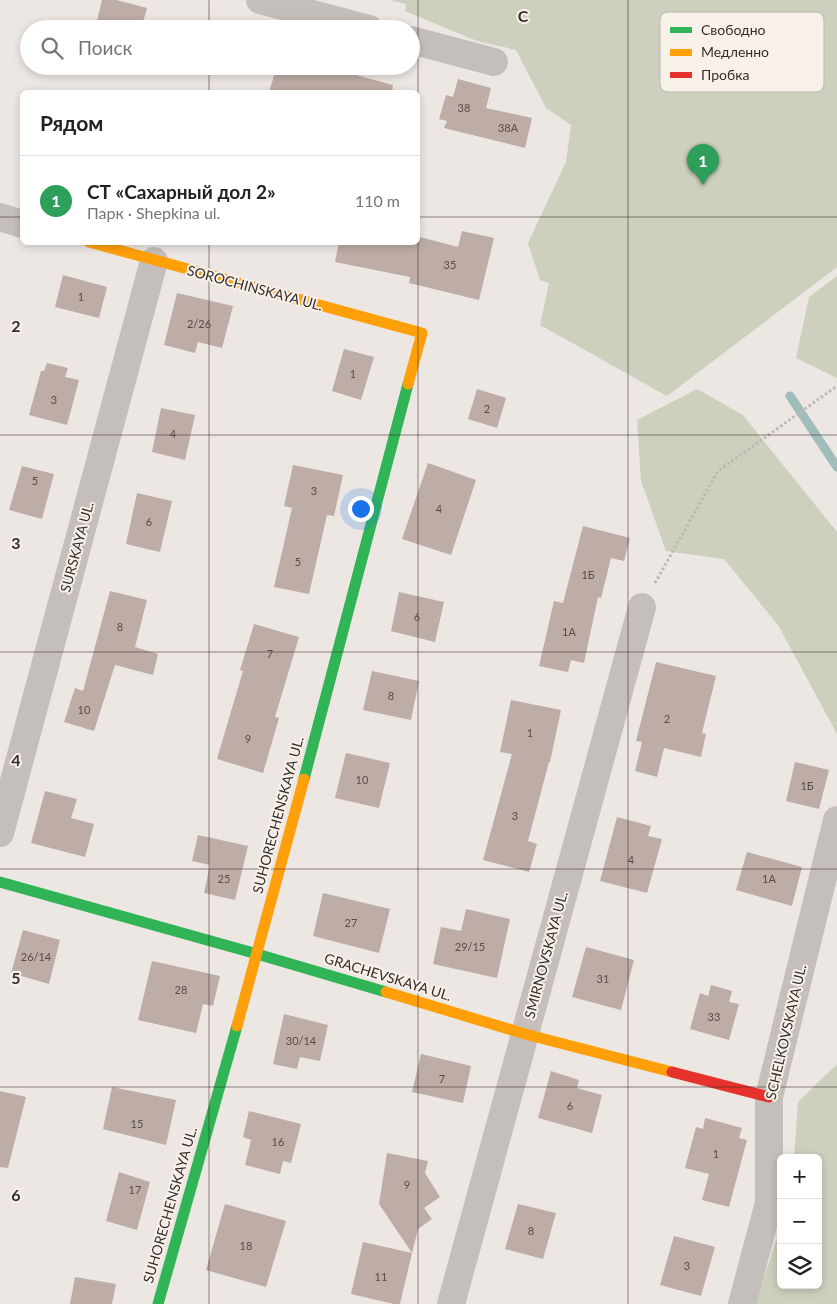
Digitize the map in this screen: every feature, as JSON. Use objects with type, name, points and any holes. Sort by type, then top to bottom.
[{"type":"street","points":[[260,0],[335,20]]},
{"type":"street","points":[[420,42],[494,62]]},
{"type":"street","points":[[0,217],[20,223]]},
{"type":"street","name":"SOROCHINSKAYA UL.","points":[[99,245],[422,333]]},
{"type":"street","name":"SURSKAYA UL.","points":[[0,833],[154,261]]},
{"type":"street","name":"SUHORECHENSKAYA UL.","points":[[158,1304],[257,954],[422,333]]},
{"type":"street","name":"SMIRNOVSKAYA UL.","points":[[451,1304],[642,607]]},
{"type":"street","name":"SCHELKOVSKAYA UL.","points":[[742,1304],[769,1204],[769,1097],[837,820]]},
{"type":"street","name":"GRACHEVSKAYA UL.","points":[[0,882],[257,954],[525,1034],[769,1097]]},
{"type":"path","points":[[642,607],[718,471],[837,386]]},
{"type":"green space","points":[[390,0],[837,0],[837,267],[667,396],[540,325],[549,283],[540,280],[528,243],[566,162],[571,125],[546,108],[516,50],[477,41],[405,11],[406,4]]},
{"type":"green space","points":[[837,276],[837,378],[796,358],[809,297]]},
{"type":"green space","points":[[697,389],[743,415],[837,532],[837,734],[778,625],[724,559],[666,551],[641,481],[637,420]]},
{"type":"green space","points":[[837,1064],[837,1304],[755,1304],[777,1237],[777,1289],[822,1289],[822,1154],[794,1154],[798,1102]]},
{"type":"building","points":[[102,0],[116,0],[147,8],[144,20],[97,20]]},
{"type":"building","points":[[274,75],[356,75],[393,85],[392,90],[270,90]]},
{"type":"building","points":[[458,79],[491,88],[486,108],[532,118],[525,148],[444,128],[447,121],[439,119],[446,95],[453,97]]},
{"type":"building","points":[[462,231],[494,238],[479,300],[409,283],[410,277],[335,262],[338,245],[420,245],[420,237],[458,247]]},
{"type":"building","points":[[63,275],[107,287],[99,318],[55,307]]},
{"type":"building","points":[[177,293],[233,306],[222,348],[198,342],[195,353],[164,345]]},
{"type":"building","points":[[344,349],[374,357],[361,400],[332,391]]},
{"type":"building","points":[[47,363],[68,368],[65,377],[79,380],[67,425],[29,415],[41,371],[44,371]]},
{"type":"building","points":[[477,389],[506,398],[497,428],[468,419]]},
{"type":"building","points":[[161,408],[195,415],[185,460],[152,452]]},
{"type":"building","points":[[428,463],[476,480],[451,555],[402,539]]},
{"type":"building","points":[[293,465],[343,475],[334,516],[327,515],[309,594],[274,587],[292,508],[284,506]]},
{"type":"building","points":[[22,466],[54,474],[42,519],[9,510]]},
{"type":"building","points":[[137,493],[172,501],[160,552],[126,544]]},
{"type":"building","points":[[583,526],[630,538],[624,561],[611,558],[601,598],[598,597],[584,663],[571,660],[568,672],[539,666],[554,601],[563,603]]},
{"type":"building","points":[[110,591],[147,600],[135,647],[158,654],[153,675],[115,665],[94,731],[64,722],[75,688],[83,691]]},
{"type":"building","points":[[399,592],[444,602],[435,642],[391,631]]},
{"type":"building","points":[[254,624],[299,637],[275,717],[279,718],[263,773],[217,759],[243,671],[240,670]]},
{"type":"building","points":[[656,662],[716,676],[702,733],[706,734],[701,757],[664,748],[657,777],[635,771],[642,742],[636,741]]},
{"type":"building","points":[[372,671],[419,681],[411,720],[363,710]]},
{"type":"building","points":[[511,700],[561,710],[550,762],[528,841],[537,844],[529,872],[483,860],[512,754],[500,752]]},
{"type":"building","points":[[346,753],[390,763],[379,808],[335,798]]},
{"type":"building","points":[[795,762],[829,770],[819,809],[786,801]]},
{"type":"building","points":[[45,791],[77,799],[71,818],[94,824],[85,857],[31,843]]},
{"type":"building","points":[[617,817],[651,826],[648,836],[662,839],[647,893],[600,881]]},
{"type":"building","points":[[198,835],[248,846],[235,900],[204,893],[210,865],[192,861]]},
{"type":"building","points":[[747,852],[802,867],[792,906],[736,890]]},
{"type":"building","points":[[323,893],[390,909],[379,953],[313,936]]},
{"type":"building","points":[[466,909],[510,919],[497,978],[433,964],[441,927],[461,931]]},
{"type":"building","points":[[23,930],[60,940],[49,984],[11,973]]},
{"type":"building","points":[[586,947],[634,960],[621,1010],[572,997]]},
{"type":"building","points":[[152,961],[220,976],[213,1006],[203,1004],[196,1033],[138,1020]]},
{"type":"building","points":[[711,985],[732,991],[729,1002],[739,1004],[729,1040],[690,1029],[700,993],[708,996]]},
{"type":"building","points":[[284,1014],[328,1025],[320,1061],[300,1057],[297,1069],[273,1064]]},
{"type":"building","points":[[421,1054],[471,1066],[463,1103],[412,1092]]},
{"type":"building","points":[[551,1071],[579,1080],[577,1088],[602,1095],[592,1133],[538,1118]]},
{"type":"building","points":[[112,1087],[176,1100],[166,1145],[103,1129]]},
{"type":"building","points":[[0,1091],[26,1097],[8,1168],[0,1167]]},
{"type":"building","points":[[249,1111],[301,1124],[291,1163],[283,1161],[280,1174],[245,1165],[251,1140],[243,1137]]},
{"type":"building","points":[[705,1118],[742,1128],[739,1138],[747,1140],[729,1207],[702,1200],[709,1174],[685,1168],[696,1127],[703,1129]]},
{"type":"building","points":[[387,1153],[428,1161],[425,1173],[440,1197],[424,1208],[432,1219],[418,1229],[412,1253],[379,1204]]},
{"type":"building","points":[[119,1172],[150,1182],[137,1230],[106,1221]]},
{"type":"building","points":[[225,1204],[286,1221],[266,1287],[206,1270]]},
{"type":"building","points":[[518,1204],[556,1213],[543,1259],[505,1249]]},
{"type":"building","points":[[674,1236],[715,1247],[701,1296],[660,1285]]},
{"type":"building","points":[[363,1242],[412,1253],[400,1304],[351,1294]]},
{"type":"building","points":[[75,1277],[116,1284],[112,1304],[70,1304]]},
{"type":"waterway","points":[[790,396],[837,467]]},
{"type":"traffic: fast","points":[[304,779],[408,384]]},
{"type":"traffic: fast","points":[[0,882],[386,992]]},
{"type":"traffic: fast","points":[[158,1304],[237,1026]]},
{"type":"traffic: slow","points":[[100,245],[422,333],[408,384]]},
{"type":"traffic: slow","points":[[237,1026],[304,779]]},
{"type":"traffic: slow","points":[[386,992],[525,1034],[672,1072]]},
{"type":"traffic: jam","points":[[672,1072],[769,1097]]},
{"type":"place","name":"СТ «Сахарный дол 2»","points":[[703,185]]}]
